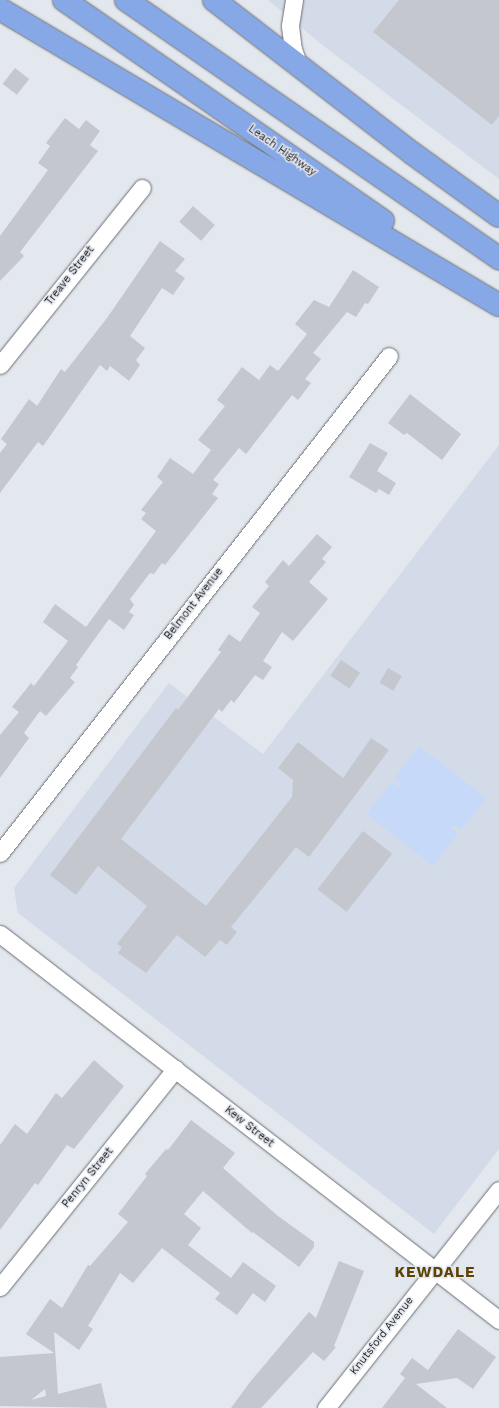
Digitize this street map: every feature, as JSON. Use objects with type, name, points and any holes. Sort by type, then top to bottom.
[{"type":"highway","name":"Leach Highway","points":[[64,0],[499,302]]},
{"type":"highway","points":[[126,0],[499,258]]},
{"type":"highway","points":[[214,0],[412,153],[499,216]]},
{"type":"highway","points":[[0,9],[499,305]]},
{"type":"street","points":[[294,0],[290,26],[293,49],[299,66]]},
{"type":"street","name":"Treave Street","points":[[0,365],[142,188]]},
{"type":"street","name":"Belmont Avenue","points":[[0,853],[389,356]]},
{"type":"street","name":"Kew Street","points":[[0,934],[499,1320]]},
{"type":"street","name":"Penryn Street","points":[[0,1287],[175,1069]]},
{"type":"street","name":"Knutsford Avenue","points":[[326,1408],[499,1190]]},
{"type":"shaded area","points":[[268,0],[499,0],[499,179],[325,47]]},
{"type":"shaded area","points":[[499,445],[499,1149],[434,1234],[18,913],[14,888],[169,683],[263,754]]},
{"type":"shaded area","points":[[419,746],[486,798],[461,830],[454,825],[451,828],[458,833],[433,866],[367,814],[392,782],[398,787],[401,784],[394,779]]},
{"type":"building","points":[[399,0],[499,0],[499,116],[492,125],[373,32]]},
{"type":"building","points":[[15,68],[29,79],[17,95],[3,84]]},
{"type":"building","points":[[65,118],[79,129],[86,120],[100,131],[90,145],[98,151],[20,252],[24,256],[0,281],[0,236],[48,170],[38,163],[50,146],[46,143]]},
{"type":"building","points":[[193,206],[215,225],[201,241],[179,222]]},
{"type":"building","points":[[160,241],[185,259],[175,271],[185,278],[173,295],[162,288],[130,336],[145,348],[136,360],[140,365],[129,381],[110,366],[107,371],[100,365],[43,446],[38,442],[0,493],[0,453],[7,444],[1,439],[29,399],[37,406],[61,369],[65,372],[107,318]]},
{"type":"building","points":[[353,270],[379,287],[368,304],[365,303],[356,317],[347,312],[313,353],[321,359],[305,379],[311,383],[298,400],[292,395],[246,454],[239,448],[213,480],[219,484],[212,494],[218,498],[165,565],[162,563],[154,574],[150,573],[130,599],[134,605],[129,612],[134,615],[124,630],[109,619],[76,665],[78,667],[70,678],[75,682],[46,716],[40,711],[24,733],[29,738],[0,778],[0,735],[19,712],[12,707],[31,683],[34,686],[68,641],[43,622],[55,604],[86,627],[156,531],[141,519],[146,513],[141,510],[163,482],[157,477],[170,458],[193,474],[211,450],[198,440],[225,406],[217,400],[242,367],[259,380],[270,365],[278,371],[307,334],[295,324],[314,300],[329,307]]},
{"type":"building","points":[[410,394],[461,434],[442,460],[407,433],[404,435],[388,423]]},
{"type":"building","points":[[370,443],[388,453],[377,471],[396,483],[389,495],[379,489],[376,493],[349,477]]},
{"type":"building","points":[[317,534],[332,547],[322,559],[326,562],[309,582],[328,599],[293,641],[282,632],[263,661],[272,667],[263,680],[255,675],[234,703],[231,700],[222,712],[219,709],[121,839],[206,906],[292,797],[293,780],[278,768],[298,742],[343,778],[371,738],[389,750],[309,857],[296,847],[231,927],[237,932],[227,945],[220,940],[205,957],[177,935],[146,973],[118,953],[122,947],[117,944],[147,906],[98,866],[76,895],[50,875],[176,708],[178,710],[221,652],[218,650],[229,634],[240,642],[260,613],[252,607],[269,586],[265,582],[283,560],[289,566]]},
{"type":"building","points":[[341,660],[360,673],[349,689],[330,676]]},
{"type":"building","points":[[388,668],[402,676],[393,691],[380,683]]},
{"type":"building","points":[[363,831],[392,854],[347,912],[317,889]]},
{"type":"building","points":[[94,1060],[124,1086],[74,1149],[67,1145],[38,1185],[35,1183],[0,1230],[0,1145],[15,1124],[27,1134],[56,1093],[62,1098]]},
{"type":"building","points":[[191,1120],[235,1153],[223,1168],[278,1216],[314,1242],[314,1247],[299,1267],[253,1232],[252,1233],[203,1191],[184,1214],[201,1228],[188,1245],[231,1278],[243,1262],[276,1286],[265,1302],[253,1293],[237,1315],[215,1299],[220,1293],[162,1248],[133,1283],[120,1273],[88,1326],[93,1329],[79,1350],[54,1332],[58,1394],[101,1383],[107,1408],[0,1406],[0,1357],[54,1353],[26,1334],[50,1299],[62,1308],[88,1265],[90,1266],[128,1222],[118,1214],[147,1176],[145,1174],[166,1149],[168,1150]],"holes":[[[45,1389],[46,1396],[31,1400]]]},
{"type":"building","points":[[339,1261],[364,1271],[334,1346],[336,1347],[324,1361],[313,1352],[261,1408],[231,1408],[250,1382],[309,1312],[316,1318]]},
{"type":"building","points":[[458,1329],[496,1357],[473,1389],[457,1378],[416,1384],[447,1408],[382,1408],[405,1378],[400,1374],[412,1358],[428,1370]]},
{"type":"district","name":"KEWDALE","points":[[435,1273]]}]
